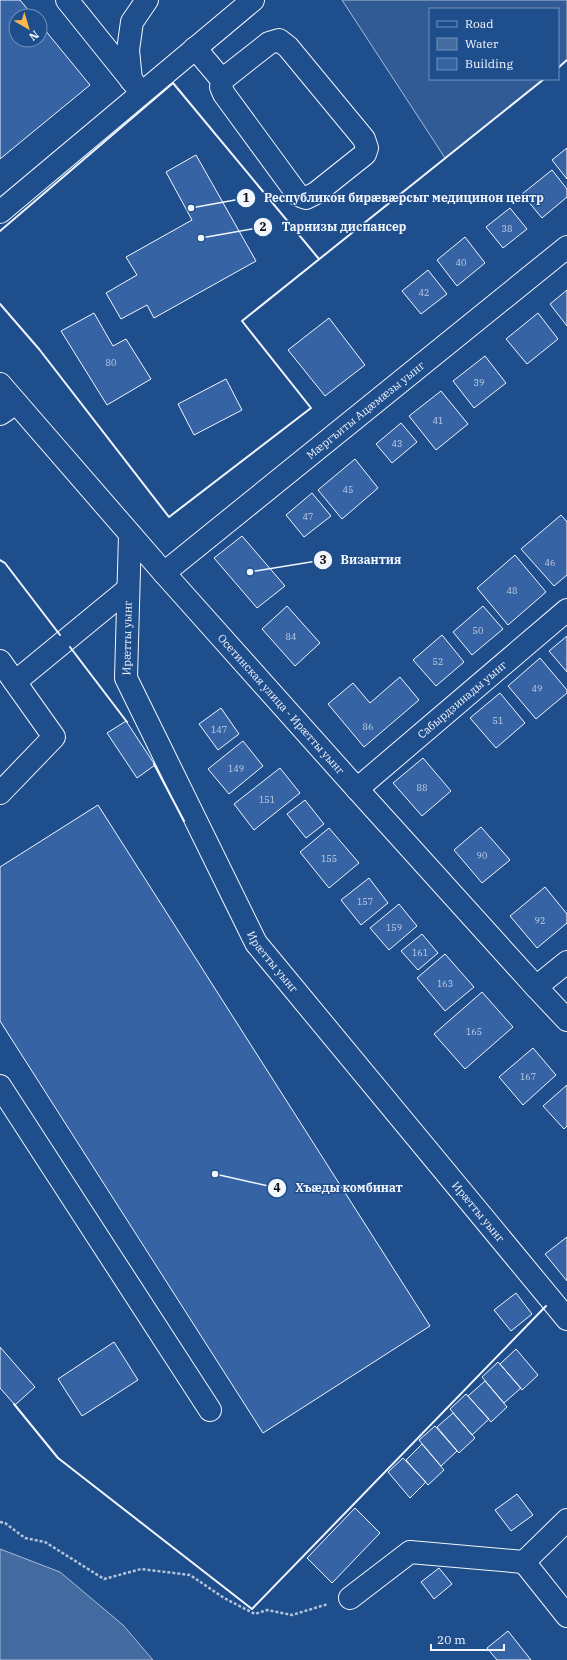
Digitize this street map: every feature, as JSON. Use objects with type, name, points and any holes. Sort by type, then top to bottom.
[{"type":"street","points":[[68,0],[136,86]]},
{"type":"street","points":[[136,86],[128,50],[132,22],[147,0]]},
{"type":"street","points":[[0,212],[136,86],[195,48],[253,0]]},
{"type":"street","points":[[195,48],[222,80],[221,87],[224,94],[298,195],[306,198],[316,193],[365,154],[367,148],[364,139],[288,46],[279,40],[269,43],[222,80]]},
{"type":"street","name":"Мӕргъиты Ацӕмӕзы уынг","points":[[164,573],[567,247]]},
{"type":"street","name":"Осетинская улица - Ирæтты уынг","points":[[0,384],[8,408],[130,534],[356,789],[567,1020]]},
{"type":"street","name":"Ирæтты уынг","points":[[130,534],[126,678],[256,943],[567,1319]]},
{"type":"street","points":[[15,682],[128,589]]},
{"type":"street","name":"Сабырдзинады уынг","points":[[356,789],[567,610]]},
{"type":"street","points":[[0,661],[54,737],[0,793]]},
{"type":"street","points":[[536,987],[567,962]]},
{"type":"street","points":[[0,1086],[210,1410]]},
{"type":"street","points":[[524,1562],[567,1520]]},
{"type":"street","points":[[350,1598],[410,1552],[524,1562],[567,1616]]},
{"type":"path","points":[[0,1522],[5,1523],[25,1538],[45,1542],[104,1579],[141,1569],[190,1575],[224,1598],[255,1614],[267,1610],[292,1615],[350,1598]]},
{"type":"shaded area","points":[[342,0],[567,0],[567,60],[559,67],[559,8],[429,8],[429,80],[543,80],[445,158]]},
{"type":"water","points":[[0,1549],[60,1572],[123,1625],[153,1660],[0,1660]]},
{"type":"building","points":[[0,0],[20,0],[26,8],[8,8],[8,48],[48,48],[48,34],[90,85],[0,159]]},
{"type":"building","points":[[567,148],[567,179],[552,160]]},
{"type":"building","points":[[196,155],[256,261],[154,318],[147,305],[121,319],[106,293],[137,275],[126,257],[192,220],[166,172]]},
{"type":"building","points":[[552,170],[567,189],[567,197],[542,218],[522,194]]},
{"type":"building","points":[[510,208],[527,229],[503,248],[486,227]]},
{"type":"building","points":[[465,237],[485,263],[457,286],[437,260]]},
{"type":"building","points":[[428,270],[447,294],[421,314],[402,291]]},
{"type":"building","points":[[567,290],[567,326],[550,304]]},
{"type":"building","points":[[94,313],[113,346],[126,339],[151,379],[107,405],[61,331]]},
{"type":"building","points":[[538,313],[558,339],[527,364],[506,339]]},
{"type":"building","points":[[329,318],[365,365],[325,396],[288,350]]},
{"type":"building","points":[[485,356],[506,383],[474,408],[453,381]]},
{"type":"building","points":[[226,379],[242,410],[194,435],[178,404]]},
{"type":"building","points":[[441,391],[468,424],[436,450],[409,416]]},
{"type":"building","points":[[401,423],[417,442],[392,463],[376,444]]},
{"type":"building","points":[[355,459],[378,488],[342,519],[318,490]]},
{"type":"building","points":[[312,493],[331,516],[304,537],[286,515]]},
{"type":"building","points":[[561,515],[567,522],[567,575],[554,586],[521,549]]},
{"type":"building","points":[[242,536],[285,586],[257,608],[214,558]]},
{"type":"building","points":[[515,555],[546,592],[508,625],[477,588]]},
{"type":"building","points":[[287,606],[320,643],[295,666],[262,629]]},
{"type":"building","points":[[483,606],[503,629],[472,655],[453,632]]},
{"type":"building","points":[[442,635],[464,662],[436,686],[413,660]]},
{"type":"building","points":[[567,636],[567,672],[549,651]]},
{"type":"building","points":[[540,658],[567,690],[567,693],[536,719],[508,686]]},
{"type":"building","points":[[400,677],[419,700],[364,747],[328,704],[353,683],[370,703]]},
{"type":"building","points":[[500,693],[525,723],[496,748],[470,718]]},
{"type":"building","points":[[221,708],[239,734],[218,750],[199,724]]},
{"type":"building","points":[[126,721],[155,765],[137,778],[107,733]]},
{"type":"building","points":[[243,741],[263,766],[229,794],[208,769]]},
{"type":"building","points":[[423,758],[451,791],[422,816],[393,783]]},
{"type":"building","points":[[280,768],[300,793],[254,830],[234,804]]},
{"type":"building","points":[[305,800],[324,824],[306,838],[287,814]]},
{"type":"building","points":[[98,805],[430,1326],[263,1433],[0,1021],[0,867]]},
{"type":"building","points":[[481,827],[510,860],[482,883],[454,850]]},
{"type":"building","points":[[329,828],[359,863],[329,888],[300,852]]},
{"type":"building","points":[[369,878],[388,903],[361,925],[341,900]]},
{"type":"building","points":[[545,887],[567,914],[567,923],[537,948],[510,916]]},
{"type":"building","points":[[399,904],[417,926],[389,950],[370,928]]},
{"type":"building","points":[[422,934],[438,953],[418,970],[401,951]]},
{"type":"building","points":[[445,954],[474,987],[445,1011],[417,978]]},
{"type":"building","points":[[482,992],[513,1027],[465,1069],[434,1034]]},
{"type":"building","points":[[533,1048],[556,1075],[523,1105],[499,1077]]},
{"type":"building","points":[[567,1085],[567,1126],[564,1129],[543,1106]]},
{"type":"building","points":[[567,1237],[567,1281],[545,1254]]},
{"type":"building","points":[[516,1293],[532,1314],[511,1331],[494,1310]]},
{"type":"building","points":[[114,1342],[138,1380],[82,1416],[58,1379]]},
{"type":"building","points":[[0,1347],[35,1387],[15,1405],[0,1388]]},
{"type":"building","points":[[516,1349],[538,1375],[522,1390],[500,1364]]},
{"type":"building","points":[[498,1362],[521,1388],[504,1403],[482,1377]]},
{"type":"building","points":[[485,1381],[507,1407],[491,1422],[468,1396]]},
{"type":"building","points":[[466,1394],[489,1419],[472,1435],[450,1409]]},
{"type":"building","points":[[453,1413],[475,1438],[459,1453],[437,1427]]},
{"type":"building","points":[[435,1426],[457,1451],[441,1466],[419,1440]]},
{"type":"building","points":[[422,1444],[444,1470],[428,1485],[406,1460]]},
{"type":"building","points":[[403,1458],[426,1482],[410,1498],[388,1472]]},
{"type":"building","points":[[517,1494],[533,1515],[511,1531],[495,1510]]},
{"type":"building","points":[[355,1508],[380,1533],[332,1583],[307,1558]]},
{"type":"building","points":[[439,1568],[452,1584],[434,1599],[421,1582]]},
{"type":"building","points":[[508,1631],[531,1660],[497,1660],[487,1648]]},
{"type":"wall","points":[[559,67],[567,60]]},
{"type":"wall","points":[[0,304],[39,349],[169,517],[311,408],[242,321],[543,80]]},
{"type":"wall","points":[[0,231],[173,83],[319,259]]},
{"type":"wall","points":[[0,560],[5,563],[60,635]]},
{"type":"wall","points":[[70,647],[127,722]]},
{"type":"wall","points":[[154,764],[184,821]]},
{"type":"wall","points":[[14,1404],[58,1458],[252,1609],[546,1306]]},
{"type":"place","name":"Республикон бирæвæрсыг медицинон центр","points":[[191,208]]},
{"type":"place","name":"Тарнизы диспансер","points":[[201,238]]},
{"type":"place","name":"Византия","points":[[250,572]]},
{"type":"place","name":"Хъæды комбинат","points":[[215,1174]]}]
